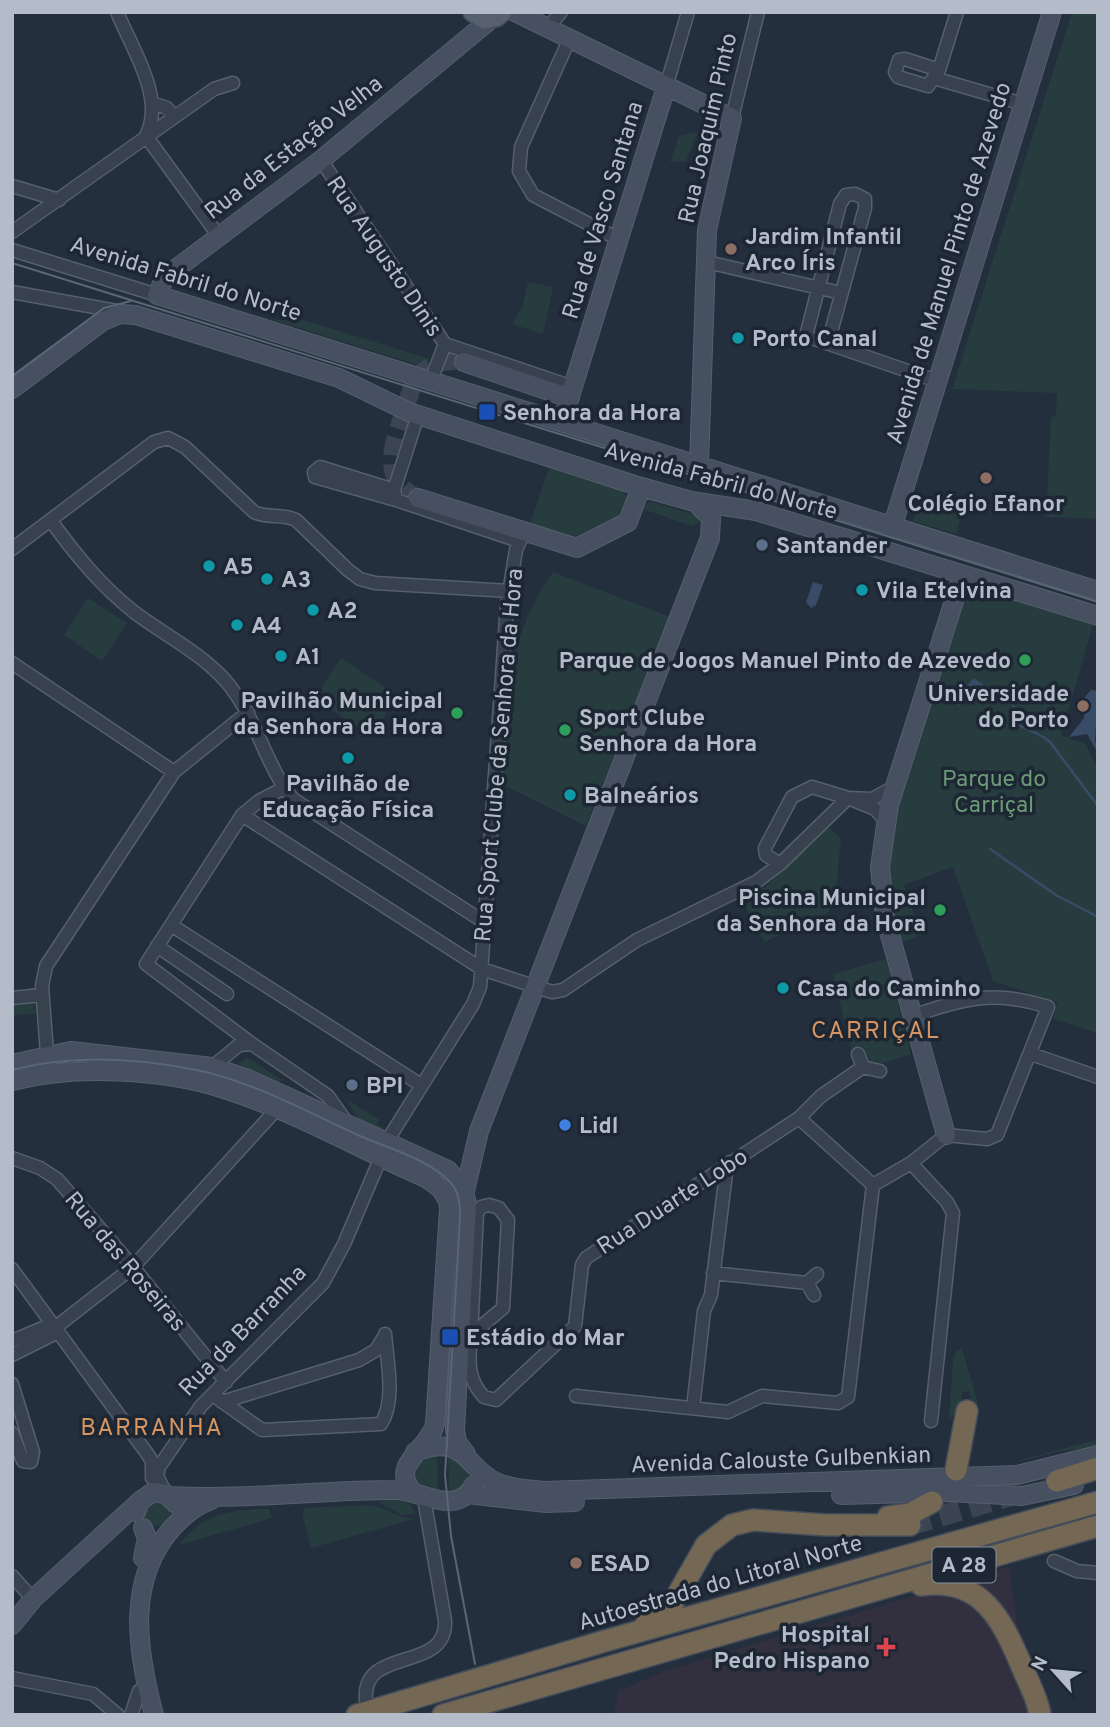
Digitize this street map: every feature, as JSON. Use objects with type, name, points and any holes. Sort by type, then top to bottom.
[{"type":"highway","points":[[956,1470],[967,1411]]},
{"type":"highway","points":[[1057,1481],[1098,1468]]},
{"type":"highway","points":[[605,1641],[644,1625],[668,1609],[706,1545],[721,1531],[743,1521],[895,1516],[910,1514],[932,1502]]},
{"type":"highway","name":"Autoestrada do Litoral Norte","points":[[362,1708],[826,1581],[1098,1502]]},
{"type":"highway","points":[[781,1521],[826,1525],[910,1524]]},
{"type":"highway","name":"A 28","points":[[443,1715],[1098,1527]]},
{"type":"highway","points":[[830,1605],[937,1583],[960,1586],[973,1593],[1001,1622],[1040,1715]]},
{"type":"street","points":[[547,29],[561,12]]},
{"type":"street","name":"Rua de Vasco Santana","points":[[562,422],[688,12]]},
{"type":"street","name":"Rua Joaquim Pinto","points":[[699,465],[707,230],[758,12]]},
{"type":"street","points":[[957,12],[937,74],[1023,104]]},
{"type":"street","name":"Avenida de Manuel Pinto de Azevedo","points":[[892,528],[1052,12]]},
{"type":"street","points":[[121,15],[152,103],[152,122],[146,136]]},
{"type":"street","points":[[497,15],[547,29],[732,118]]},
{"type":"street","name":"Rua da Estação Velha","points":[[157,295],[165,277],[321,160],[497,15]]},
{"type":"street","points":[[569,40],[521,147],[521,180],[533,195],[618,239]]},
{"type":"street","points":[[16,251],[16,230],[214,89],[233,83]]},
{"type":"street","points":[[152,103],[167,108],[174,117]]},
{"type":"street","points":[[146,136],[214,228]]},
{"type":"street","name":"Rua Augusto Dinis","points":[[321,160],[445,344],[572,393]]},
{"type":"street","points":[[12,186],[59,200]]},
{"type":"street","points":[[828,343],[865,208],[864,200],[855,194],[846,195],[840,204],[806,336],[937,381]]},
{"type":"street","name":"Avenida Fabril do Norte","points":[[16,251],[1098,592]]},
{"type":"street","points":[[707,262],[841,293]]},
{"type":"street","name":"Avenida Fabril do Norte","points":[[12,292],[136,315],[338,378],[418,415],[641,487],[695,502],[745,510],[1098,616]]},
{"type":"street","points":[[12,389],[103,321],[120,314],[136,315]]},
{"type":"street","points":[[431,380],[445,344]]},
{"type":"street","points":[[464,362],[572,393]]},
{"type":"street","points":[[395,495],[418,415]]},
{"type":"street","points":[[12,549],[154,442],[168,438],[175,440],[254,512],[266,517],[285,516],[296,520],[360,579],[375,583],[509,591]]},
{"type":"street","points":[[395,495],[315,477],[314,472],[320,467],[521,537],[573,548],[585,547],[628,522],[641,487]]},
{"type":"street","points":[[418,498],[521,537]]},
{"type":"street","points":[[12,1625],[33,1599],[104,1532],[153,1492],[216,1498],[397,1490],[419,1496],[454,1500],[468,1494],[475,1481],[469,1458],[457,1442],[455,1430],[467,1215],[465,1191],[479,1131],[537,988],[710,538],[711,518],[695,502]]},
{"type":"street","points":[[710,538],[727,520],[745,510]]},
{"type":"street","points":[[51,521],[92,576],[136,614],[215,670],[248,712],[284,788],[298,804],[484,922]]},
{"type":"street","name":"Rua Sport Clube da Senhora da Hora","points":[[482,969],[509,591],[521,537]]},
{"type":"street","points":[[946,1135],[882,899],[880,867],[885,820],[894,787],[962,576]]},
{"type":"street","points":[[12,663],[174,772]]},
{"type":"street","points":[[47,1054],[42,995],[42,975],[46,966],[174,772],[248,712]]},
{"type":"street","points":[[780,864],[766,855],[765,848],[792,796],[812,787],[875,809],[885,820]]},
{"type":"street","points":[[242,815],[482,969],[552,992],[563,990],[638,940],[746,887],[780,864],[848,798],[872,799],[894,787]]},
{"type":"street","points":[[284,788],[259,801],[242,815],[146,964],[183,989],[252,1044],[328,1096],[347,1124]]},
{"type":"street","points":[[171,925],[421,1085]]},
{"type":"street","points":[[157,946],[227,993]]},
{"type":"street","name":"Rua da Barranha","points":[[168,1495],[158,1482],[159,1467],[193,1415],[217,1398],[226,1382],[323,1283],[344,1244],[384,1149],[403,1114],[478,996],[482,969]]},
{"type":"street","points":[[12,998],[42,995]]},
{"type":"street","points":[[873,1185],[911,1163],[946,1135],[988,1139],[997,1135],[1048,1007],[1029,1000],[989,995],[969,998],[912,1016]]},
{"type":"street","points":[[209,1076],[239,1045],[252,1044]]},
{"type":"street","points":[[12,1064],[47,1054],[84,1052],[209,1076],[276,1110],[384,1149],[433,1161],[445,1162],[454,1158],[479,1131]]},
{"type":"street","points":[[858,1054],[863,1067],[880,1071]]},
{"type":"street","points":[[1031,1054],[1098,1077]]},
{"type":"street","name":"Rua Duarte Lobo","points":[[471,1335],[468,1365],[471,1378],[484,1397],[496,1400],[572,1330],[583,1261],[800,1118],[821,1096],[863,1067]]},
{"type":"street","points":[[12,1082],[86,1071],[248,1079],[347,1124],[428,1179],[443,1191],[448,1201]]},
{"type":"street","points":[[56,1327],[133,1267],[276,1110]]},
{"type":"street","points":[[800,1118],[873,1185]]},
{"type":"street","points":[[377,1491],[395,1481],[410,1460],[430,1440],[435,1424],[448,1187],[479,1131]]},
{"type":"street","name":"Rua das Roseiras","points":[[12,1158],[40,1168],[57,1179],[133,1267],[226,1382]]},
{"type":"street","points":[[433,1161],[453,1174],[465,1191]]},
{"type":"street","points":[[693,1408],[704,1311],[711,1295],[722,1202],[730,1162]]},
{"type":"street","points":[[911,1163],[947,1202],[953,1213],[932,1422]]},
{"type":"street","points":[[575,1397],[732,1412],[762,1396],[838,1403],[848,1398],[873,1185]]},
{"type":"street","points":[[686,1191],[700,1186],[711,1187],[718,1192],[722,1202]]},
{"type":"street","points":[[483,1206],[494,1206],[503,1210],[508,1220],[503,1308],[471,1335],[477,1213],[483,1206]]},
{"type":"street","points":[[12,1269],[152,1461],[153,1476],[136,1511],[147,1541],[136,1585],[131,1626],[144,1706]]},
{"type":"street","points":[[713,1273],[813,1284]]},
{"type":"street","points":[[12,1341],[50,1325],[56,1327]]},
{"type":"street","points":[[12,1355],[56,1333],[56,1327]]},
{"type":"street","points":[[385,1334],[388,1398],[381,1424],[268,1431],[257,1427],[217,1398],[359,1360],[376,1350],[385,1334]]},
{"type":"street","points":[[12,1384],[33,1452],[31,1462],[27,1463],[20,1457],[12,1433]]},
{"type":"street","points":[[410,1460],[445,1448],[469,1458]]},
{"type":"street","name":"Avenida Calouste Gulbenkian","points":[[469,1458],[499,1483],[544,1491],[1017,1475],[1098,1455]]},
{"type":"street","points":[[362,1708],[366,1687],[376,1670],[429,1652],[437,1646],[444,1634],[445,1621],[419,1496],[406,1482],[410,1460]]},
{"type":"street","name":"Avenida Calouste Gulbenkian","points":[[468,1494],[546,1503],[934,1492],[1000,1496],[1043,1493],[1098,1479]]},
{"type":"street","points":[[104,1532],[125,1525],[142,1527],[157,1534],[172,1528],[179,1513],[168,1495]]},
{"type":"street","points":[[144,1706],[139,1604],[151,1557],[172,1528],[192,1508],[216,1498]]},
{"type":"street","points":[[1054,1561],[1077,1571],[1098,1573]]},
{"type":"street","points":[[12,1576],[33,1599]]},
{"type":"street","points":[[12,1678],[93,1694],[118,1715]]},
{"type":"shaded area","name":"Hospital Pedro Hispano","points":[[1009,1567],[1017,1623],[1055,1715],[613,1715],[619,1691],[665,1671]]},
{"type":"green space","points":[[1072,12],[1098,12],[1098,519],[1046,517],[1051,417],[1056,416],[1057,393],[952,389]]},
{"type":"green space","points":[[698,132],[686,161],[670,162],[679,136]]},
{"type":"green space","points":[[528,282],[553,287],[543,334],[512,324],[523,305]]},
{"type":"green space","points":[[284,314],[430,359],[422,366],[270,319],[283,320]]},
{"type":"green space","points":[[549,468],[622,491],[629,499],[624,515],[578,538],[530,524]]},
{"type":"green space","points":[[921,497],[963,510],[956,534],[913,521]]},
{"type":"green space","points":[[650,501],[697,516],[699,523],[692,526],[643,509]]},
{"type":"green space","name":"Sport Clube Senhora da Hora","points":[[553,572],[670,617],[586,826],[500,783],[503,752],[500,751],[504,740],[508,694],[516,652],[530,613]]},
{"type":"green space","name":"Parque do Carriçal","points":[[972,587],[1093,625],[1061,735],[1085,744],[1098,770],[1098,1033],[1053,1019],[1058,1003],[993,981],[953,867],[904,885],[921,935],[900,943],[888,874],[894,816],[968,589]]},
{"type":"green space","points":[[88,598],[127,623],[102,661],[64,635]]},
{"type":"green space","points":[[341,658],[398,696],[371,736],[314,698]]},
{"type":"green space","points":[[828,826],[841,839],[835,898],[828,913],[764,942],[741,899],[767,886]]},
{"type":"green space","points":[[886,959],[911,1055],[882,1063],[871,1061],[862,1048],[852,1052],[833,974]]},
{"type":"green space","points":[[35,1003],[36,1014],[14,1015],[12,1004]]},
{"type":"green space","points":[[247,1057],[282,1080],[280,1082],[238,1064]]},
{"type":"green space","points":[[346,1099],[380,1120],[377,1124],[384,1128],[382,1132],[360,1122]]},
{"type":"green space","points":[[962,1348],[978,1404],[971,1405],[969,1391],[962,1392],[961,1405],[949,1420],[953,1360],[956,1352]]},
{"type":"green space","points":[[1096,1440],[1098,1446],[1087,1449],[1062,1451],[1012,1462]]},
{"type":"green space","points":[[437,1454],[438,1494],[424,1491],[415,1478],[420,1462]]},
{"type":"green space","points":[[448,1455],[457,1457],[471,1471],[468,1486],[449,1494]]},
{"type":"green space","points":[[395,1498],[409,1503],[416,1514],[402,1515],[378,1502]]},
{"type":"green space","points":[[157,1500],[166,1504],[170,1513],[166,1522],[157,1526],[148,1522],[144,1513],[148,1504]]},
{"type":"green space","points":[[368,1505],[404,1517],[417,1518],[311,1548],[303,1517],[304,1508]]},
{"type":"green space","points":[[269,1509],[272,1518],[179,1545],[198,1526],[219,1515],[243,1510]]},
{"type":"water","points":[[813,582],[823,585],[816,605],[811,608],[806,602]]},
{"type":"water","points":[[974,678],[980,683],[959,706],[953,700]]},
{"type":"water","points":[[1091,690],[1098,691],[1095,740],[1098,753],[1087,734],[1069,737],[1084,718],[1085,697]]},
{"type":"waterway","points":[[980,683],[994,700],[1004,698],[1013,704],[1015,722],[1050,742],[1098,806]]},
{"type":"waterway","points":[[990,849],[1056,895],[1098,917]]},
{"type":"tunnel","points":[[418,498],[398,483],[392,463],[392,452],[409,397],[417,377],[427,368],[450,361],[464,362]]},
{"type":"tunnel","points":[[910,1525],[1016,1494]]},
{"type":"tram line","points":[[12,263],[1098,602]]},
{"type":"tram line","points":[[12,376],[104,308],[131,301]]},
{"type":"tram line","points":[[12,1070],[58,1062],[104,1060],[174,1066],[218,1075],[260,1090],[419,1161],[441,1174],[453,1186],[458,1198],[460,1217],[445,1475],[451,1536],[475,1664]]},
{"type":"place","name":"Jardim Infantil Arco Íris","points":[[731,249]]},
{"type":"place","name":"Porto Canal","points":[[738,338]]},
{"type":"place","name":"Senhora da Hora","points":[[487,412]]},
{"type":"place","name":"Colégio Efanor","points":[[986,478]]},
{"type":"place","name":"Santander","points":[[762,545]]},
{"type":"place","name":"A5","points":[[209,566]]},
{"type":"place","name":"A3","points":[[267,579]]},
{"type":"place","name":"Vila Etelvina","points":[[862,590]]},
{"type":"place","name":"A2","points":[[313,610]]},
{"type":"place","name":"A4","points":[[237,625]]},
{"type":"place","name":"A1","points":[[281,656]]},
{"type":"place","name":"Parque de Jogos Manuel Pinto de Azevedo","points":[[1025,660]]},
{"type":"place","name":"Universidade do Porto","points":[[1083,706]]},
{"type":"place","name":"Pavilhão Municipal da Senhora da Hora","points":[[457,713]]},
{"type":"place","name":"Sport Clube Senhora da Hora","points":[[565,730]]},
{"type":"place","name":"Pavilhão de Educação Física","points":[[348,758]]},
{"type":"place","name":"Balneários","points":[[570,795]]},
{"type":"place","name":"Piscina Municipal da Senhora da Hora","points":[[940,910]]},
{"type":"place","name":"Casa do Caminho","points":[[783,988]]},
{"type":"place","name":"BPI","points":[[352,1085]]},
{"type":"place","name":"Lidl","points":[[565,1125]]},
{"type":"place","name":"Estádio do Mar","points":[[450,1337]]},
{"type":"place","name":"ESAD","points":[[576,1563]]},
{"type":"place","name":"Hospital Pedro Hispano","points":[[886,1647]]},
{"type":"district","name":"CARRIÇAL","points":[[876,1030]]},
{"type":"district","name":"BARRANHA","points":[[152,1427]]}]
